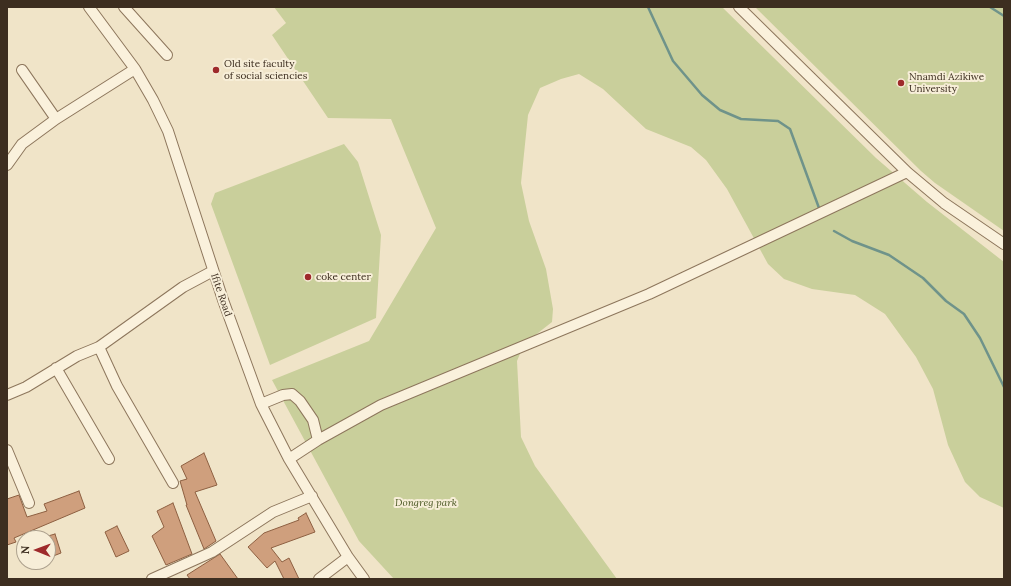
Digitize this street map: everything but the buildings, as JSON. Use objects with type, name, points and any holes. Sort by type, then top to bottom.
[{"type":"street","points":[[124,7],[167,56]]},
{"type":"street","points":[[739,7],[907,172],[944,203],[1004,244]]},
{"type":"street","name":"Ifite Road","points":[[95,9],[135,69],[153,100],[168,131],[213,271],[261,404],[289,460],[348,557],[364,579]]},
{"type":"street","points":[[7,165],[22,144],[56,119],[135,69]]},
{"type":"street","points":[[22,70],[56,119]]},
{"type":"street","points":[[289,460],[318,440],[382,405],[649,294],[907,172]]},
{"type":"street","points":[[7,395],[98,347],[183,287],[213,271]]},
{"type":"street","points":[[98,347],[117,386],[173,482]]},
{"type":"street","points":[[56,368],[109,460]]},
{"type":"street","points":[[261,404],[283,395],[292,394],[300,401],[313,420],[318,440]]},
{"type":"street","points":[[7,450],[30,503]]},
{"type":"street","points":[[152,579],[212,552],[273,512],[312,496]]},
{"type":"street","points":[[318,579],[348,557]]},
{"type":"green space","name":"Dongreg park","points":[[274,7],[722,7],[876,158],[927,202],[1004,262],[1004,508],[980,497],[965,482],[948,445],[933,389],[916,357],[885,314],[855,295],[812,289],[784,279],[768,264],[727,189],[706,160],[691,147],[646,129],[603,89],[579,74],[561,79],[540,88],[528,115],[521,183],[529,221],[546,269],[553,309],[552,322],[524,344],[517,361],[521,437],[535,466],[617,579],[394,579],[359,541],[272,380],[369,341],[436,228],[391,119],[328,118],[272,35],[286,23]]},
{"type":"green space","name":"Nnamdi Azikiwe University","points":[[755,7],[1004,7],[1004,231],[935,183],[921,171]]},
{"type":"green space","name":"coke center","points":[[344,144],[358,162],[381,235],[376,318],[270,365],[211,204],[215,193]]},
{"type":"waterway","points":[[648,7],[673,61],[702,95],[720,110],[741,119],[778,121],[790,129],[819,208]]},
{"type":"waterway","points":[[990,7],[1004,16]]},
{"type":"waterway","points":[[834,231],[852,241],[889,255],[923,278],[946,301],[964,314],[980,338],[1004,387]]},
{"type":"place","name":"Old site faculty of social sciencies","points":[[216,70]]},
{"type":"place","name":"Nnamdi Azikiwe University","points":[[901,83]]},
{"type":"place","name":"coke center","points":[[308,277]]}]
